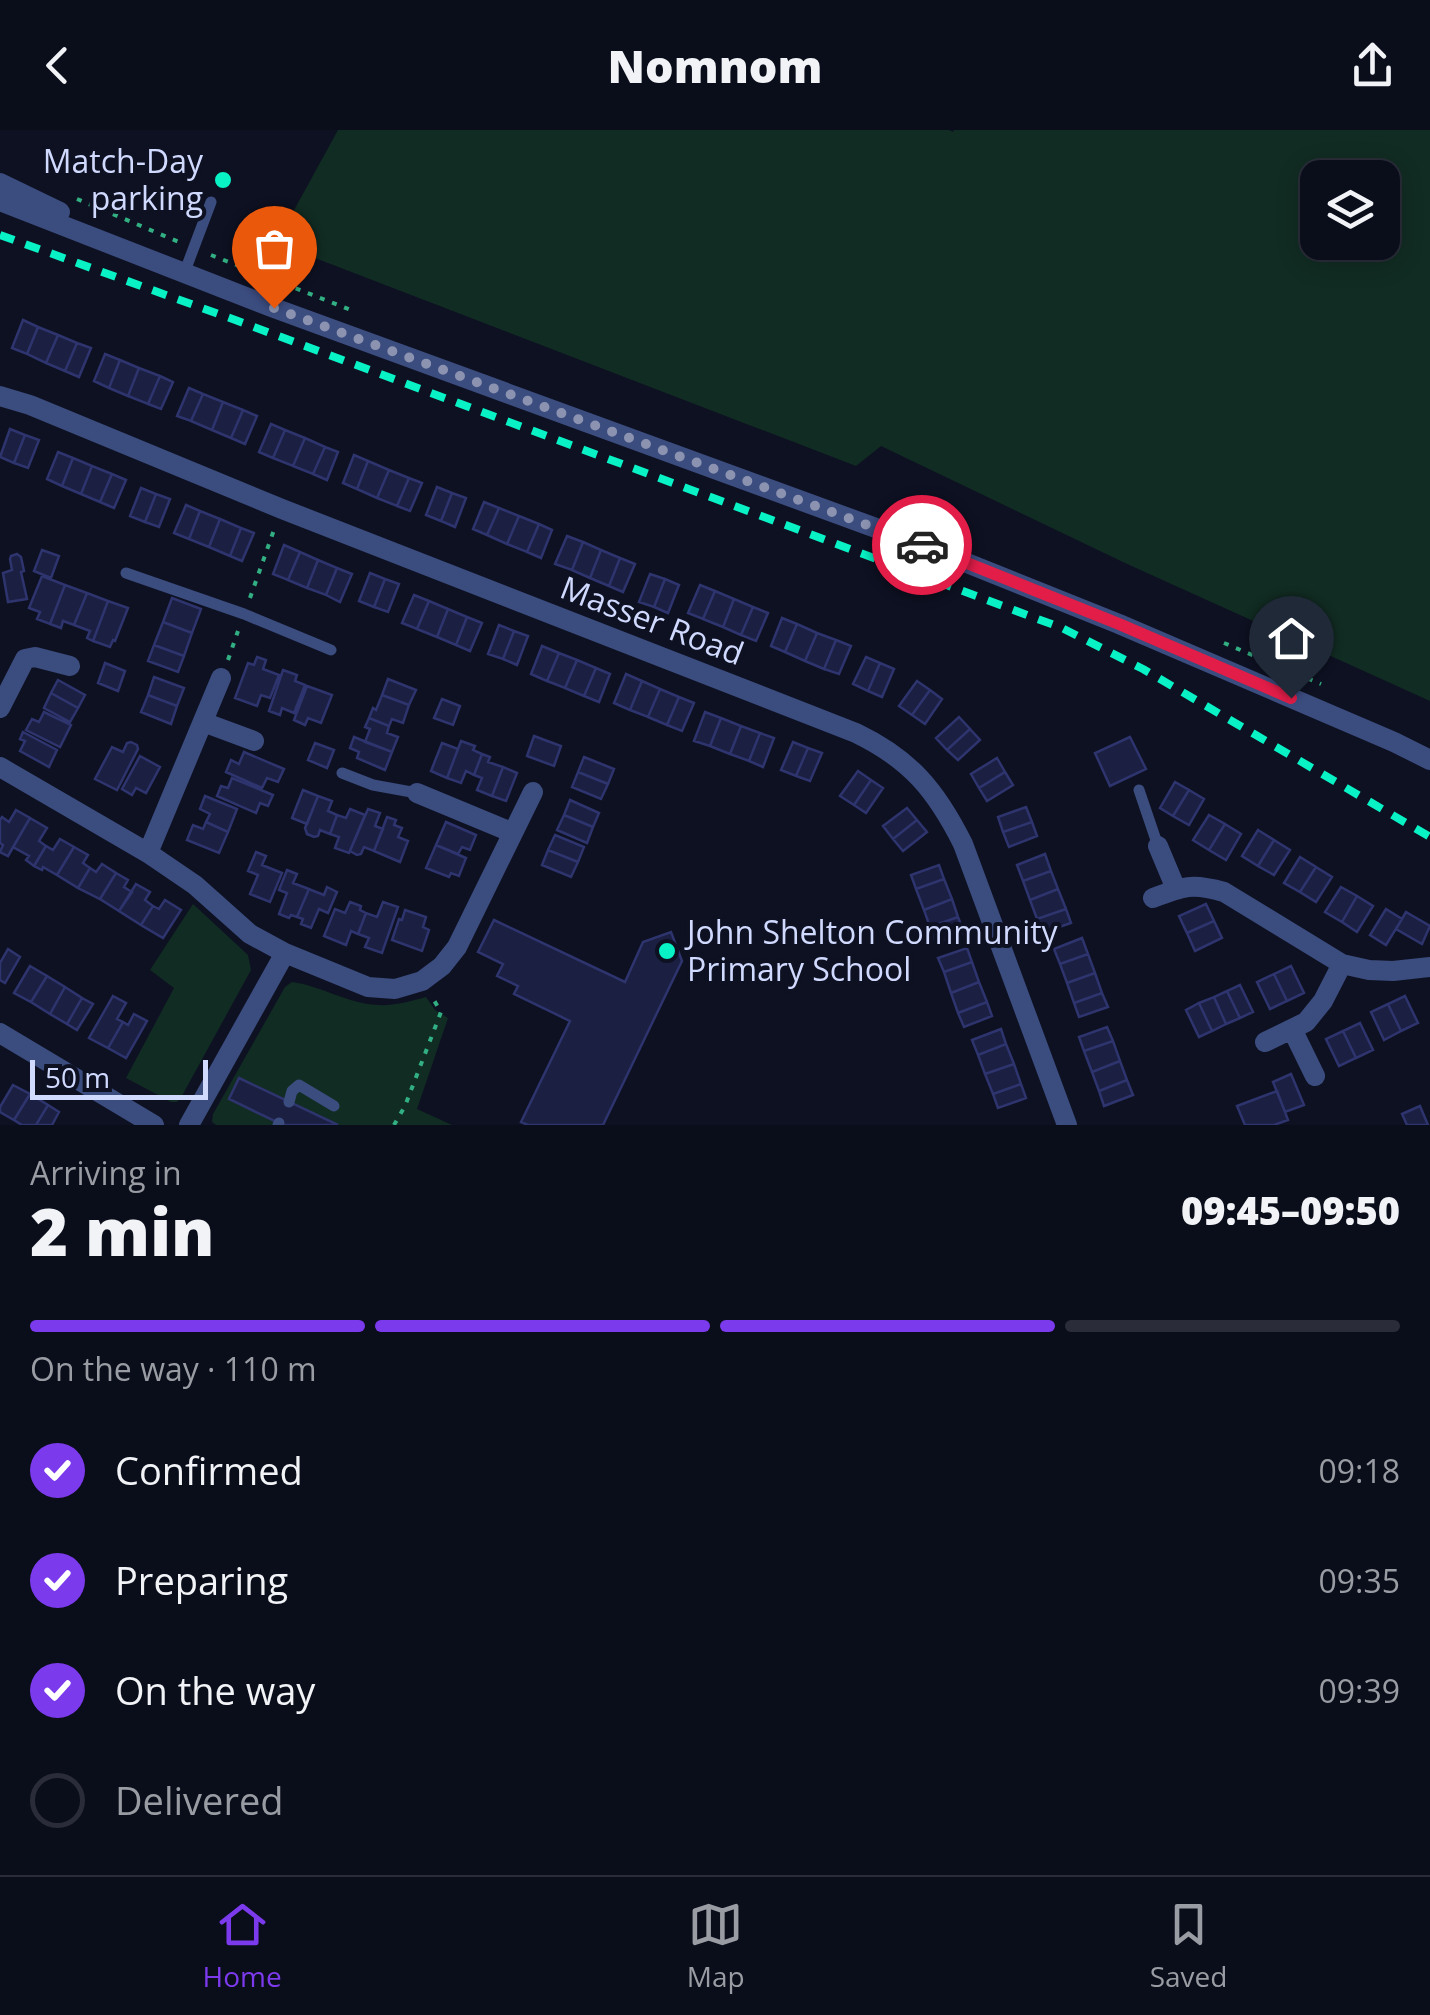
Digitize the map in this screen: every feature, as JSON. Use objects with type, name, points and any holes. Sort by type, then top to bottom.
[{"type":"street","points":[[0,183],[225,289]]},
{"type":"street","points":[[0,201],[225,289],[917,543],[1119,624],[1430,760]]},
{"type":"street","name":"Masser Road","points":[[0,396],[883,746],[928,785],[947,811],[963,844],[1067,1125]]},
{"type":"street","points":[[0,708],[26,659],[35,657],[70,666]]},
{"type":"street","points":[[148,853],[221,678]]},
{"type":"street","points":[[203,722],[254,741]]},
{"type":"street","points":[[0,767],[148,853],[195,885],[250,934],[284,953],[368,987],[395,989],[422,981],[442,966],[456,947],[534,792]]},
{"type":"street","points":[[417,793],[512,832]]},
{"type":"street","points":[[1158,846],[1176,889]]},
{"type":"street","points":[[1153,898],[1184,885],[1224,892],[1342,964],[1369,970],[1430,967]]},
{"type":"street","points":[[189,1125],[284,953]]},
{"type":"street","points":[[1265,1042],[1306,1022],[1323,1001],[1342,964]]},
{"type":"street","points":[[1292,1029],[1315,1076]]},
{"type":"street","points":[[0,1033],[154,1125]]},
{"type":"lane","points":[[186,270],[211,202]]},
{"type":"lane","points":[[126,573],[332,650]]},
{"type":"lane","points":[[342,773],[373,785],[417,793]]},
{"type":"lane","points":[[1139,790],[1158,846]]},
{"type":"lane","points":[[289,1102],[299,1085],[334,1106]]},
{"type":"path","points":[[221,678],[282,509]]},
{"type":"path","points":[[394,1125],[442,1012],[422,981]]},
{"type":"green space","points":[[338,130],[1430,130],[1430,701],[1125,563],[881,446],[856,466],[276,243]]},
{"type":"green space","points":[[193,904],[248,955],[251,970],[183,1094],[177,1102],[171,1102],[126,1078],[174,988],[150,970]]},
{"type":"green space","points":[[292,982],[367,1004],[390,1005],[426,997],[435,1010],[448,1018],[417,1109],[452,1125],[212,1122],[285,987]]},
{"type":"building","points":[[23,320],[38,327],[27,354],[12,348]]},
{"type":"building","points":[[38,327],[58,335],[46,363],[27,354]]},
{"type":"building","points":[[58,335],[77,343],[65,371],[46,363]]},
{"type":"building","points":[[77,343],[91,348],[79,377],[65,371]]},
{"type":"building","points":[[105,354],[120,360],[109,388],[94,381]]},
{"type":"building","points":[[120,360],[139,368],[128,396],[109,388]]},
{"type":"building","points":[[139,368],[160,376],[148,404],[128,396]]},
{"type":"building","points":[[160,376],[173,382],[161,409],[148,404]]},
{"type":"building","points":[[189,388],[203,394],[191,421],[177,416]]},
{"type":"building","points":[[203,394],[223,402],[212,430],[191,421]]},
{"type":"building","points":[[223,402],[243,410],[231,438],[212,430]]},
{"type":"building","points":[[243,410],[257,416],[245,444],[231,438]]},
{"type":"building","points":[[271,424],[285,430],[273,458],[259,452]]},
{"type":"building","points":[[10,429],[25,435],[14,463],[0,457]]},
{"type":"building","points":[[285,430],[305,438],[293,466],[273,458]]},
{"type":"building","points":[[25,435],[39,440],[28,468],[14,463]]},
{"type":"building","points":[[305,438],[325,447],[313,474],[293,466]]},
{"type":"building","points":[[325,447],[338,452],[327,480],[313,474]]},
{"type":"building","points":[[58,452],[73,458],[62,486],[47,479]]},
{"type":"building","points":[[354,455],[368,461],[357,489],[343,483]]},
{"type":"building","points":[[73,458],[92,466],[81,494],[62,486]]},
{"type":"building","points":[[368,461],[389,470],[377,498],[357,489]]},
{"type":"building","points":[[92,466],[112,474],[100,502],[81,494]]},
{"type":"building","points":[[389,470],[409,478],[397,506],[377,498]]},
{"type":"building","points":[[112,474],[126,480],[114,508],[100,502]]},
{"type":"building","points":[[409,478],[422,483],[410,511],[397,506]]},
{"type":"building","points":[[437,487],[452,493],[441,521],[426,515]]},
{"type":"building","points":[[141,488],[156,494],[145,522],[130,516]]},
{"type":"building","points":[[452,493],[466,498],[455,527],[441,521]]},
{"type":"building","points":[[156,494],[170,499],[159,527],[145,522]]},
{"type":"building","points":[[484,502],[499,508],[487,535],[473,529]]},
{"type":"building","points":[[186,505],[200,511],[189,539],[174,533]]},
{"type":"building","points":[[499,508],[519,516],[507,544],[487,535]]},
{"type":"building","points":[[200,511],[220,519],[209,547],[189,539]]},
{"type":"building","points":[[519,516],[539,524],[527,552],[507,544]]},
{"type":"building","points":[[220,519],[241,528],[230,556],[209,547]]},
{"type":"building","points":[[539,524],[552,530],[541,558],[527,552]]},
{"type":"building","points":[[241,528],[254,533],[242,561],[230,556]]},
{"type":"building","points":[[567,536],[583,542],[572,570],[555,564]]},
{"type":"building","points":[[583,542],[601,550],[590,578],[572,570]]},
{"type":"building","points":[[284,545],[300,552],[288,580],[273,574]]},
{"type":"building","points":[[42,550],[59,556],[51,578],[34,571]]},
{"type":"building","points":[[601,550],[620,558],[609,586],[590,578]]},
{"type":"building","points":[[300,552],[318,560],[307,588],[288,580]]},
{"type":"building","points":[[17,554],[21,557],[27,599],[8,602],[3,573],[12,570],[10,559]]},
{"type":"building","points":[[620,558],[635,564],[623,592],[609,586]]},
{"type":"building","points":[[318,560],[337,568],[326,595],[307,588]]},
{"type":"building","points":[[337,568],[352,574],[340,602],[326,595]]},
{"type":"building","points":[[370,573],[385,579],[374,607],[359,601]]},
{"type":"building","points":[[650,574],[665,579],[654,607],[639,602]]},
{"type":"building","points":[[42,576],[65,585],[50,624],[37,619],[40,612],[29,608]]},
{"type":"building","points":[[385,579],[399,584],[388,612],[374,607]]},
{"type":"building","points":[[665,579],[679,585],[668,613],[654,607]]},
{"type":"building","points":[[65,585],[87,593],[74,625],[63,621],[61,628],[50,624]]},
{"type":"building","points":[[700,585],[715,591],[703,619],[688,613]]},
{"type":"building","points":[[715,591],[734,599],[723,627],[703,619]]},
{"type":"building","points":[[87,593],[108,601],[93,641],[87,638],[90,631],[74,625]]},
{"type":"building","points":[[414,595],[429,601],[417,629],[402,623]]},
{"type":"building","points":[[172,598],[201,609],[192,633],[163,622]]},
{"type":"building","points":[[734,599],[753,607],[741,635],[723,627]]},
{"type":"building","points":[[108,601],[128,608],[110,647],[93,641]]},
{"type":"building","points":[[429,601],[448,609],[437,637],[417,629]]},
{"type":"building","points":[[753,607],[768,613],[756,641],[741,635]]},
{"type":"building","points":[[448,609],[467,617],[456,645],[437,637]]},
{"type":"building","points":[[467,617],[482,623],[470,651],[456,645]]},
{"type":"building","points":[[782,618],[797,624],[785,652],[771,646]]},
{"type":"building","points":[[163,622],[192,633],[184,656],[154,645]]},
{"type":"building","points":[[797,624],[817,633],[805,661],[785,652]]},
{"type":"building","points":[[499,625],[514,631],[503,659],[488,654]]},
{"type":"building","points":[[514,631],[528,636],[517,665],[503,659]]},
{"type":"building","points":[[817,633],[836,640],[824,669],[805,661]]},
{"type":"building","points":[[836,640],[851,646],[839,674],[824,669]]},
{"type":"building","points":[[154,645],[184,656],[178,672],[148,661]]},
{"type":"building","points":[[542,646],[559,653],[547,681],[531,674]]},
{"type":"building","points":[[559,653],[577,660],[565,688],[547,681]]},
{"type":"building","points":[[257,657],[266,660],[263,669],[279,675],[270,698],[261,695],[257,706],[235,698],[248,663],[254,665]]},
{"type":"building","points":[[866,657],[880,663],[868,691],[853,684]]},
{"type":"building","points":[[577,660],[596,668],[584,696],[565,688]]},
{"type":"building","points":[[105,663],[125,671],[118,691],[98,683]]},
{"type":"building","points":[[880,663],[894,669],[882,697],[868,691]]},
{"type":"building","points":[[596,668],[610,674],[599,702],[584,696]]},
{"type":"building","points":[[283,670],[297,675],[295,681],[305,685],[294,713],[282,708],[280,715],[269,711]]},
{"type":"building","points":[[626,674],[642,681],[630,710],[614,703]]},
{"type":"building","points":[[154,677],[184,688],[177,706],[148,695]]},
{"type":"building","points":[[388,679],[416,690],[409,705],[382,695]]},
{"type":"building","points":[[58,680],[85,695],[78,708],[51,693]]},
{"type":"building","points":[[642,681],[660,689],[648,717],[630,710]]},
{"type":"building","points":[[917,681],[930,690],[912,715],[899,706]]},
{"type":"building","points":[[307,686],[332,695],[321,723],[308,718],[305,725],[294,720]]},
{"type":"building","points":[[660,689],[679,697],[667,725],[648,717]]},
{"type":"building","points":[[930,690],[942,699],[925,724],[912,715]]},
{"type":"building","points":[[51,693],[78,708],[70,722],[44,708]]},
{"type":"building","points":[[148,695],[177,706],[171,724],[141,712]]},
{"type":"building","points":[[382,695],[409,705],[403,723],[392,719],[389,726],[369,718]]},
{"type":"building","points":[[679,697],[694,703],[682,731],[667,725]]},
{"type":"building","points":[[442,699],[460,706],[453,725],[434,718]]},
{"type":"building","points":[[44,712],[71,725],[60,747],[26,730],[32,719],[39,722]]},
{"type":"building","points":[[705,712],[721,718],[710,746],[694,741]]},
{"type":"building","points":[[959,717],[970,729],[947,750],[936,738]]},
{"type":"building","points":[[369,718],[389,726],[387,733],[398,737],[392,752],[365,742]]},
{"type":"building","points":[[721,718],[741,726],[730,754],[710,746]]},
{"type":"building","points":[[741,726],[760,733],[749,761],[730,754]]},
{"type":"building","points":[[970,729],[980,740],[958,760],[947,750]]},
{"type":"building","points":[[23,732],[57,750],[49,767],[20,751],[25,741],[20,739]]},
{"type":"building","points":[[760,733],[774,738],[763,767],[749,761]]},
{"type":"building","points":[[534,736],[561,746],[554,766],[527,756]]},
{"type":"building","points":[[354,737],[392,752],[385,770],[357,758],[359,752],[350,748]]},
{"type":"building","points":[[1130,737],[1146,769],[1110,786],[1095,753]]},
{"type":"building","points":[[461,741],[475,746],[473,750],[482,754],[474,775],[466,771],[461,783],[447,778]]},
{"type":"building","points":[[131,742],[138,749],[117,790],[95,779],[112,747],[123,752]]},
{"type":"building","points":[[793,742],[808,748],[796,776],[781,770]]},
{"type":"building","points":[[315,743],[334,750],[327,768],[308,760]]},
{"type":"building","points":[[442,743],[458,749],[447,778],[431,771]]},
{"type":"building","points":[[808,748],[822,753],[810,781],[796,776]]},
{"type":"building","points":[[244,752],[284,769],[278,782],[267,778],[262,788],[226,772],[231,760],[239,764]]},
{"type":"building","points":[[482,754],[490,757],[488,762],[503,767],[492,796],[477,790],[482,778],[474,775]]},
{"type":"building","points":[[140,756],[160,767],[146,793],[136,788],[132,795],[122,789]]},
{"type":"building","points":[[584,757],[614,769],[608,784],[578,772]]},
{"type":"building","points":[[997,758],[1005,772],[979,788],[971,774]]},
{"type":"building","points":[[503,767],[517,773],[506,801],[492,796]]},
{"type":"building","points":[[858,771],[871,780],[854,805],[840,796]]},
{"type":"building","points":[[578,772],[608,784],[601,799],[572,787]]},
{"type":"building","points":[[1005,772],[1013,785],[987,801],[979,788]]},
{"type":"building","points":[[232,778],[273,795],[268,806],[260,803],[256,813],[217,796],[221,786],[228,788]]},
{"type":"building","points":[[871,780],[883,788],[866,813],[854,805]]},
{"type":"building","points":[[1175,782],[1189,790],[1173,816],[1160,808]]},
{"type":"building","points":[[303,790],[318,796],[307,824],[292,818]]},
{"type":"building","points":[[1189,790],[1204,799],[1189,825],[1173,816]]},
{"type":"building","points":[[205,796],[237,809],[228,832],[206,822],[210,814],[200,809]]},
{"type":"building","points":[[318,796],[332,801],[328,811],[337,815],[330,834],[320,830],[314,837],[305,828]]},
{"type":"building","points":[[570,800],[599,813],[593,827],[564,815]]},
{"type":"building","points":[[1026,807],[1032,822],[1003,832],[998,817]]},
{"type":"building","points":[[907,808],[917,820],[893,839],[883,826]]},
{"type":"building","points":[[350,809],[365,815],[349,853],[335,848],[339,837],[330,834],[337,815],[346,818]]},
{"type":"building","points":[[368,809],[380,813],[375,826],[383,829],[374,851],[364,847],[357,855],[350,851]]},
{"type":"building","points":[[16,810],[30,818],[8,856],[0,852],[0,820],[2,817],[9,822]]},
{"type":"building","points":[[564,815],[593,827],[587,843],[557,830]]},
{"type":"building","points":[[1209,815],[1225,824],[1209,850],[1193,840]]},
{"type":"building","points":[[387,817],[402,828],[398,837],[408,841],[400,862],[374,851]]},
{"type":"building","points":[[30,818],[47,828],[39,841],[46,846],[34,866],[26,860],[29,856],[13,847]]},
{"type":"building","points":[[917,820],[927,832],[903,851],[893,839]]},
{"type":"building","points":[[206,822],[228,832],[219,853],[187,840],[193,825],[203,829]]},
{"type":"building","points":[[446,822],[476,835],[470,850],[462,847],[458,854],[436,845]]},
{"type":"building","points":[[1032,822],[1037,836],[1009,847],[1003,832]]},
{"type":"building","points":[[1225,824],[1241,834],[1226,860],[1209,850]]},
{"type":"building","points":[[1258,830],[1274,840],[1258,866],[1242,856]]},
{"type":"building","points":[[555,835],[584,847],[578,862],[548,850]]},
{"type":"building","points":[[60,839],[74,847],[57,875],[34,866],[46,846],[53,850]]},
{"type":"building","points":[[1274,840],[1290,850],[1274,875],[1258,866]]},
{"type":"building","points":[[436,845],[466,858],[459,876],[451,873],[449,877],[426,868]]},
{"type":"building","points":[[74,847],[88,855],[83,863],[90,868],[78,888],[57,875]]},
{"type":"building","points":[[548,850],[578,862],[571,877],[542,865]]},
{"type":"building","points":[[256,852],[266,856],[262,865],[282,873],[270,902],[250,894],[258,875],[248,871]]},
{"type":"building","points":[[1045,854],[1051,871],[1023,881],[1017,865]]},
{"type":"building","points":[[1300,857],[1316,867],[1300,892],[1284,883]]},
{"type":"building","points":[[102,864],[116,873],[100,899],[78,888],[90,868],[96,872]]},
{"type":"building","points":[[939,865],[944,879],[916,889],[911,875]]},
{"type":"building","points":[[1316,867],[1332,877],[1316,902],[1300,892]]},
{"type":"building","points":[[287,870],[297,874],[293,883],[309,889],[297,917],[279,914],[287,893],[279,890]]},
{"type":"building","points":[[1051,871],[1058,889],[1030,900],[1023,881]]},
{"type":"building","points":[[116,873],[128,880],[124,887],[132,892],[119,911],[100,899]]},
{"type":"building","points":[[944,879],[952,899],[924,910],[916,889]]},
{"type":"building","points":[[136,884],[150,892],[145,900],[153,906],[141,925],[119,911]]},
{"type":"building","points":[[327,887],[337,892],[328,913],[319,909],[311,928],[301,924],[303,919],[297,917],[309,889],[324,895]]},
{"type":"building","points":[[1341,887],[1357,896],[1342,922],[1325,912]]},
{"type":"building","points":[[1058,889],[1066,909],[1037,919],[1030,900]]},
{"type":"building","points":[[1357,896],[1373,906],[1357,932],[1342,922]]},
{"type":"building","points":[[952,899],[958,917],[930,927],[924,910]]},
{"type":"building","points":[[165,900],[181,910],[163,938],[141,925],[153,906],[159,909]]},
{"type":"building","points":[[350,902],[366,913],[358,934],[351,931],[346,945],[324,936],[335,909],[345,913]]},
{"type":"building","points":[[383,902],[398,907],[382,953],[365,947],[369,938],[358,934],[366,913],[377,917]]},
{"type":"building","points":[[1206,904],[1214,921],[1187,933],[1179,916]]},
{"type":"building","points":[[1066,909],[1071,923],[1042,933],[1037,919]]},
{"type":"building","points":[[1386,909],[1402,919],[1386,945],[1370,935]]},
{"type":"building","points":[[405,910],[426,917],[423,927],[429,930],[422,951],[392,940]]},
{"type":"building","points":[[1406,912],[1430,926],[1422,944],[1396,929]]},
{"type":"building","points":[[958,917],[964,933],[936,943],[930,927]]},
{"type":"building","points":[[494,920],[625,982],[643,942],[671,932],[682,961],[603,1125],[521,1122],[570,1021],[514,994],[518,986],[497,976],[503,964],[478,952]]},
{"type":"building","points":[[1214,921],[1222,938],[1195,951],[1187,933]]},
{"type":"building","points":[[1082,938],[1088,954],[1060,964],[1054,949]]},
{"type":"building","points":[[967,948],[972,962],[944,972],[938,958]]},
{"type":"building","points":[[8,949],[20,957],[5,983],[0,980],[0,963]]},
{"type":"building","points":[[1088,954],[1095,973],[1067,983],[1060,964]]},
{"type":"building","points":[[972,962],[979,982],[951,993],[944,972]]},
{"type":"building","points":[[30,966],[47,976],[31,1002],[14,993]]},
{"type":"building","points":[[1291,966],[1304,993],[1287,1001],[1274,974]]},
{"type":"building","points":[[1095,973],[1102,993],[1074,1003],[1067,983]]},
{"type":"building","points":[[1274,974],[1287,1001],[1270,1009],[1257,982]]},
{"type":"building","points":[[47,976],[65,987],[50,1014],[31,1002]]},
{"type":"building","points":[[979,982],[987,1002],[958,1013],[951,993]]},
{"type":"building","points":[[1240,985],[1253,1012],[1240,1018],[1227,991]]},
{"type":"building","points":[[65,987],[82,998],[67,1024],[50,1014]]},
{"type":"building","points":[[1227,991],[1240,1018],[1226,1024],[1214,997]]},
{"type":"building","points":[[1102,993],[1108,1007],[1079,1017],[1074,1003]]},
{"type":"building","points":[[113,996],[126,1003],[117,1019],[123,1022],[108,1048],[89,1038]]},
{"type":"building","points":[[1405,996],[1418,1023],[1401,1031],[1388,1004]]},
{"type":"building","points":[[1214,997],[1226,1024],[1212,1031],[1199,1003]]},
{"type":"building","points":[[82,998],[93,1004],[77,1030],[67,1024]]},
{"type":"building","points":[[987,1002],[992,1016],[964,1027],[958,1013]]},
{"type":"building","points":[[1199,1003],[1212,1031],[1199,1037],[1186,1010]]},
{"type":"building","points":[[1388,1004],[1401,1031],[1384,1040],[1371,1012]]},
{"type":"building","points":[[134,1014],[147,1021],[126,1058],[108,1048],[123,1022],[128,1025]]},
{"type":"building","points":[[1360,1023],[1373,1050],[1356,1058],[1343,1031]]},
{"type":"building","points":[[1107,1027],[1113,1041],[1084,1051],[1079,1037]]},
{"type":"building","points":[[1001,1029],[1006,1044],[978,1055],[972,1040]]},
{"type":"building","points":[[1343,1031],[1356,1058],[1339,1066],[1326,1039]]},
{"type":"building","points":[[1113,1041],[1120,1061],[1092,1072],[1084,1051]]},
{"type":"building","points":[[1006,1044],[1014,1064],[985,1074],[978,1055]]},
{"type":"building","points":[[1120,1061],[1127,1080],[1099,1091],[1092,1072]]},
{"type":"building","points":[[1014,1064],[1021,1084],[993,1094],[985,1074]]},
{"type":"building","points":[[1291,1074],[1304,1105],[1285,1112],[1273,1082]]},
{"type":"building","points":[[239,1078],[338,1125],[283,1125],[229,1099]]},
{"type":"building","points":[[1127,1080],[1133,1095],[1104,1106],[1099,1091]]},
{"type":"building","points":[[1021,1084],[1026,1098],[998,1108],[993,1094]]},
{"type":"building","points":[[13,1085],[30,1094],[14,1120],[0,1112]]},
{"type":"building","points":[[1277,1091],[1288,1120],[1274,1125],[1245,1125],[1237,1106]]},
{"type":"building","points":[[30,1094],[48,1105],[36,1125],[22,1125],[14,1120]]},
{"type":"building","points":[[48,1105],[59,1112],[52,1125],[36,1125]]},
{"type":"building","points":[[1420,1106],[1428,1125],[1407,1125],[1402,1114]]},
{"type":"railway","points":[[0,235],[1062,628],[1143,669],[1430,837]]},
{"type":"way so far","points":[[274,308],[922,545]]},
{"type":"place","name":"Match-Day parking","points":[[223,180]]},
{"type":"place","name":"John Shelton Community Primary School","points":[[667,951]]},
{"type":"route","points":[[922,545],[1291,698]]}]
